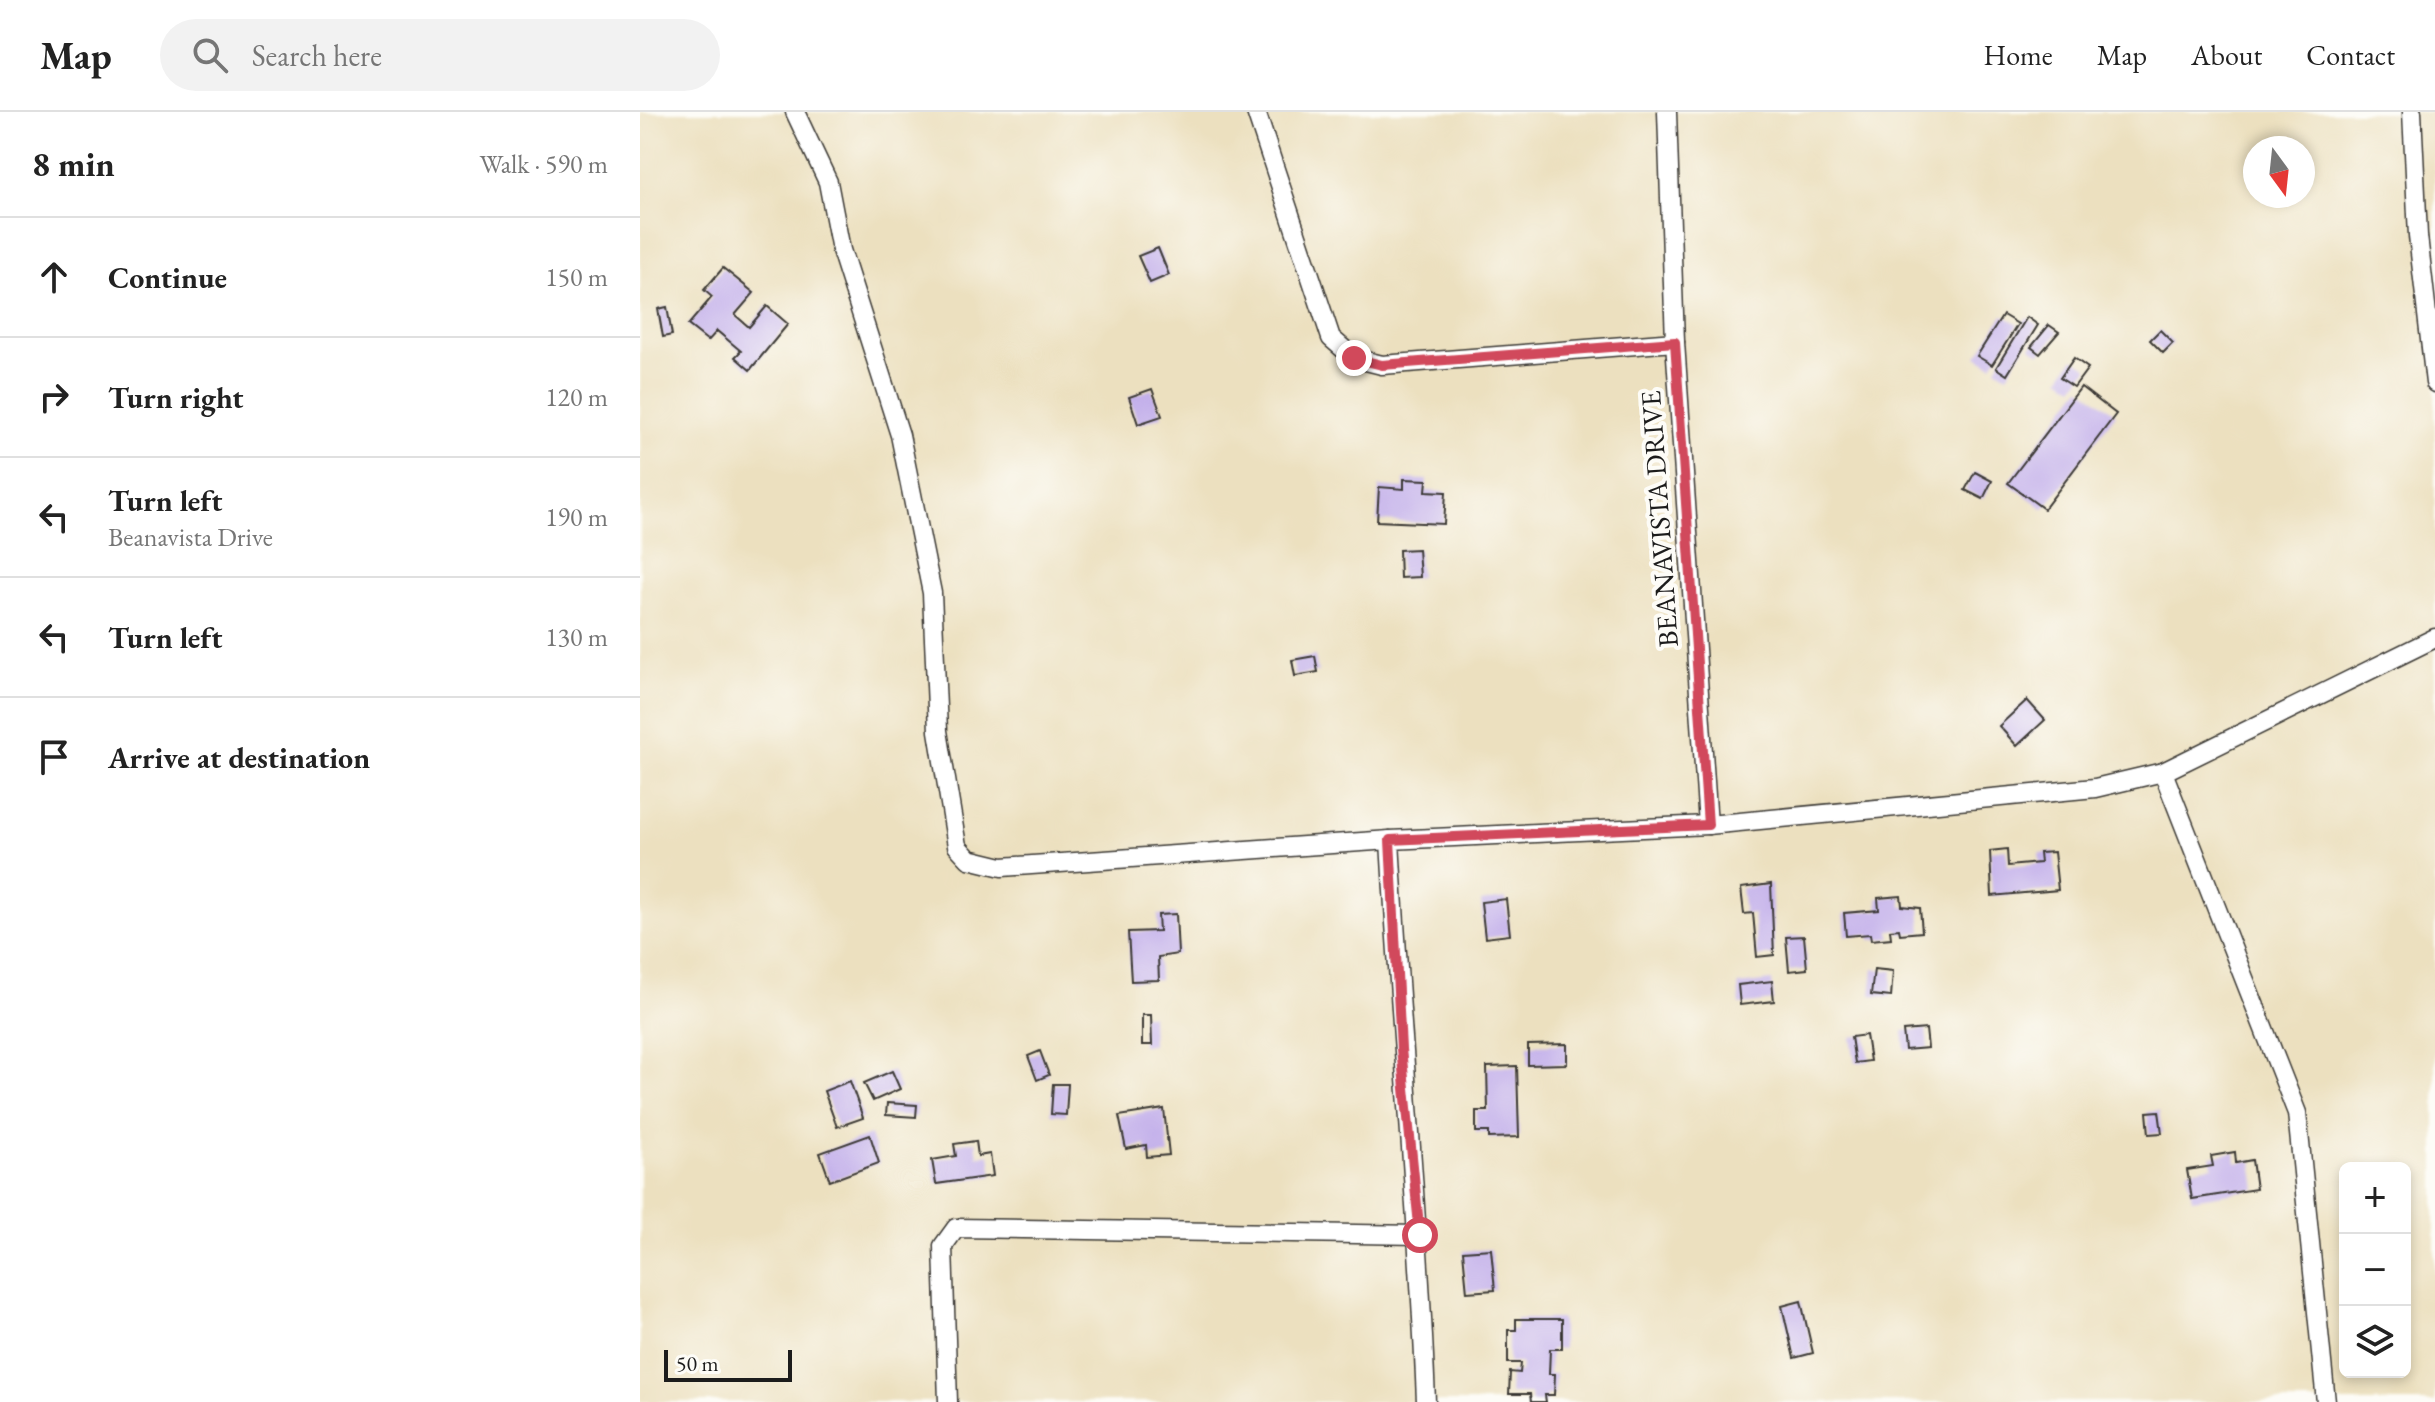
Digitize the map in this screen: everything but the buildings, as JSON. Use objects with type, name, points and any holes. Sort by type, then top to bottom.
[{"type":"street","points":[[795,112],[828,182],[841,250],[900,435],[932,593],[938,731],[957,846],[963,854],[1002,867],[1390,840],[1708,825],[2095,788],[2163,772],[2435,638]]},
{"type":"street","points":[[1256,112],[1331,338],[1354,358],[1382,365],[1675,342]]},
{"type":"street","name":"BEANAVISTA DRIVE","points":[[1667,112],[1675,342],[1708,825]]},
{"type":"street","points":[[2412,112],[2418,236],[2435,383]]},
{"type":"street","points":[[2163,772],[2297,1113],[2326,1402]]},
{"type":"street","points":[[1390,840],[1401,1049],[1420,1235],[1426,1402]]},
{"type":"street","points":[[948,1402],[943,1246],[956,1228],[1420,1235]]},
{"type":"route","points":[[1354,358],[1382,365],[1675,342],[1708,825],[1390,840],[1401,1049],[1420,1235]]}]
